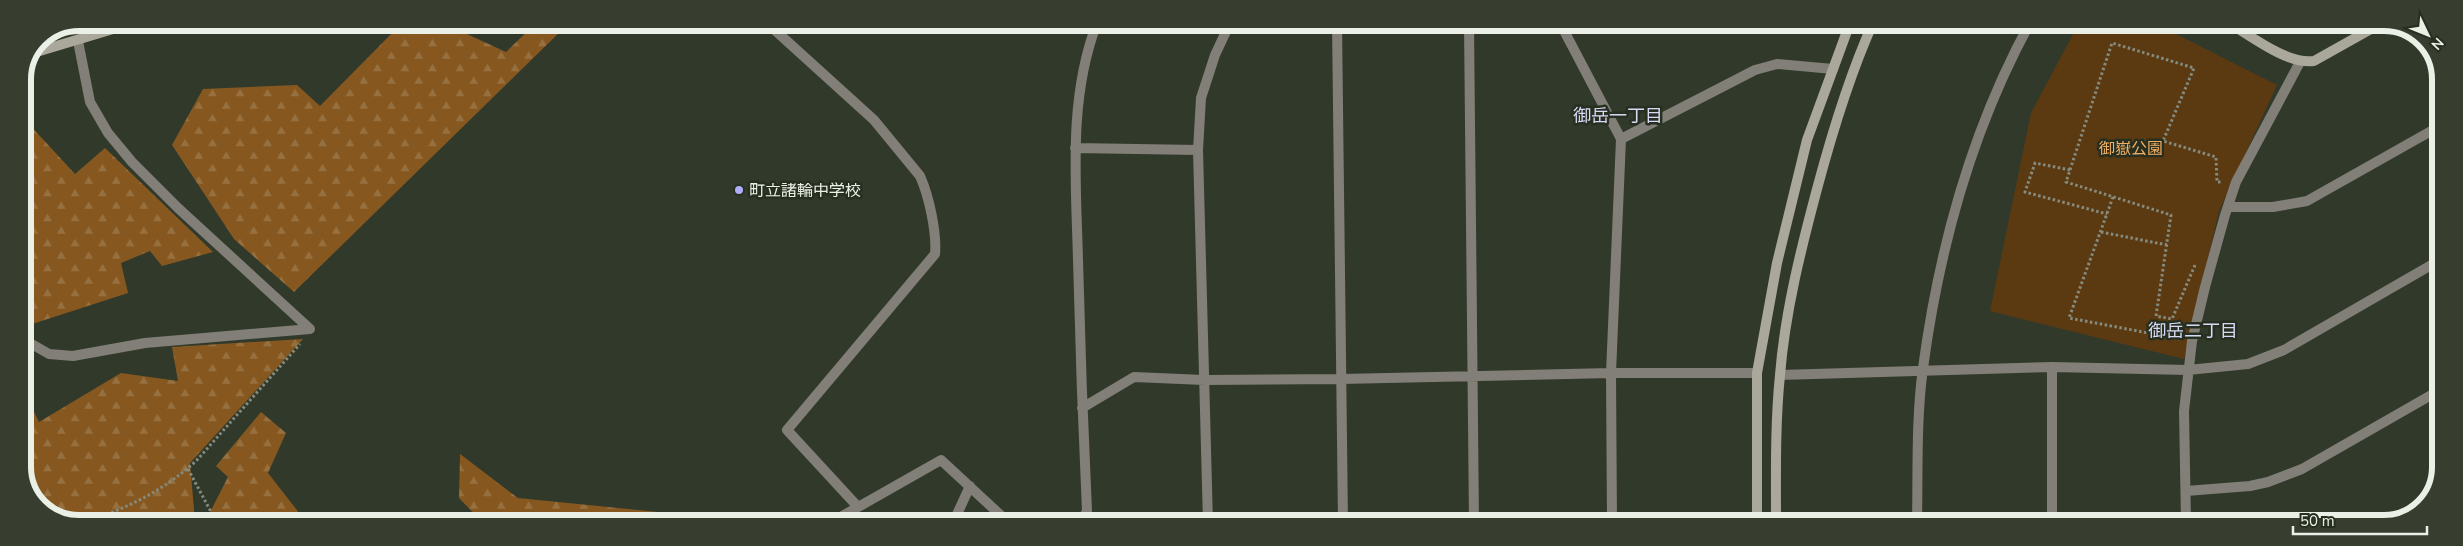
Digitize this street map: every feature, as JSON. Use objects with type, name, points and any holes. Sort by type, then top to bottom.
[{"type":"street","points":[[40,51],[107,31]]},
{"type":"street","points":[[776,31],[874,120],[920,176],[925,186],[936,244],[935,254],[787,430],[858,507]]},
{"type":"street","points":[[1085,515],[1087,511],[1082,408],[1075,148],[1081,76],[1095,31]]},
{"type":"street","points":[[1208,515],[1198,150],[1201,98],[1215,55],[1226,31]]},
{"type":"street","points":[[1337,31],[1343,515]]},
{"type":"street","points":[[1469,31],[1474,515]]},
{"type":"street","points":[[1564,31],[1621,139],[1611,373],[1612,515]]},
{"type":"street","points":[[1757,515],[1757,373],[1787,217],[1807,140],[1847,31]]},
{"type":"street","points":[[1776,515],[1780,374],[1804,237],[1829,144],[1870,31]]},
{"type":"street","points":[[1918,515],[1918,446],[1922,370],[1945,246],[1979,136],[2004,76],[2026,31]]},
{"type":"street","points":[[2240,31],[2281,54],[2300,62],[2314,61],[2368,31]]},
{"type":"street","points":[[78,41],[90,102],[108,133],[132,162],[178,208],[310,329]]},
{"type":"street","points":[[2186,515],[2184,411],[2192,341],[2205,287],[2236,182],[2300,62]]},
{"type":"street","points":[[1621,139],[1755,70],[1777,64],[1832,69]]},
{"type":"street","points":[[2228,207],[2273,207],[2306,201],[2432,130]]},
{"type":"street","points":[[1075,148],[1198,150]]},
{"type":"street","points":[[1780,374],[2052,367],[2188,370],[2248,364],[2264,359],[2432,268]]},
{"type":"street","points":[[31,344],[49,354],[73,356],[145,343],[310,329]]},
{"type":"street","points":[[2052,367],[2052,515]]},
{"type":"street","points":[[1082,408],[1134,377],[1204,380],[1611,373],[1757,373]]},
{"type":"street","points":[[2186,491],[2250,486],[2302,469],[2432,395]]},
{"type":"street","points":[[844,515],[940,460],[1001,515]]},
{"type":"street","points":[[957,515],[970,486]]},
{"type":"path","points":[[2199,256],[2172,319],[2156,316],[2171,215],[2066,182],[2112,43],[2194,68],[2163,141],[2216,157],[2216,182],[2236,182]]},
{"type":"path","points":[[2070,170],[2035,163],[2025,192],[2108,214]]},
{"type":"path","points":[[2114,197],[2069,318],[2192,341]]},
{"type":"path","points":[[2101,232],[2167,245]]},
{"type":"path","points":[[107,515],[153,494],[188,468],[305,339],[310,329]]},
{"type":"path","points":[[188,468],[213,515]]},
{"type":"green space","points":[[394,31],[460,31],[506,52],[528,31],[561,31],[294,292],[234,239],[172,145],[203,89],[297,85],[320,106]]},
{"type":"green space","name":"御嶽公園","points":[[2075,31],[2170,31],[2277,85],[2219,211],[2184,359],[1990,311],[2031,113]]},
{"type":"green space","points":[[31,126],[75,174],[105,148],[213,252],[162,266],[150,251],[121,263],[128,293],[31,324]]},
{"type":"green space","points":[[303,339],[190,463],[194,515],[80,515],[64,512],[48,503],[39,493],[32,476],[31,406],[39,422],[121,373],[178,381],[172,347]]},
{"type":"green space","points":[[261,412],[286,433],[268,473],[301,515],[209,515],[228,477],[216,466]]},
{"type":"green space","points":[[460,454],[518,498],[668,513],[670,515],[475,515],[459,498]]},
{"type":"place","name":"町立諸輪中学校","points":[[739,190]]},
{"type":"district","name":"御岳一丁目","points":[[1618,116]]},
{"type":"district","name":"御岳二丁目","points":[[2193,331]]}]
